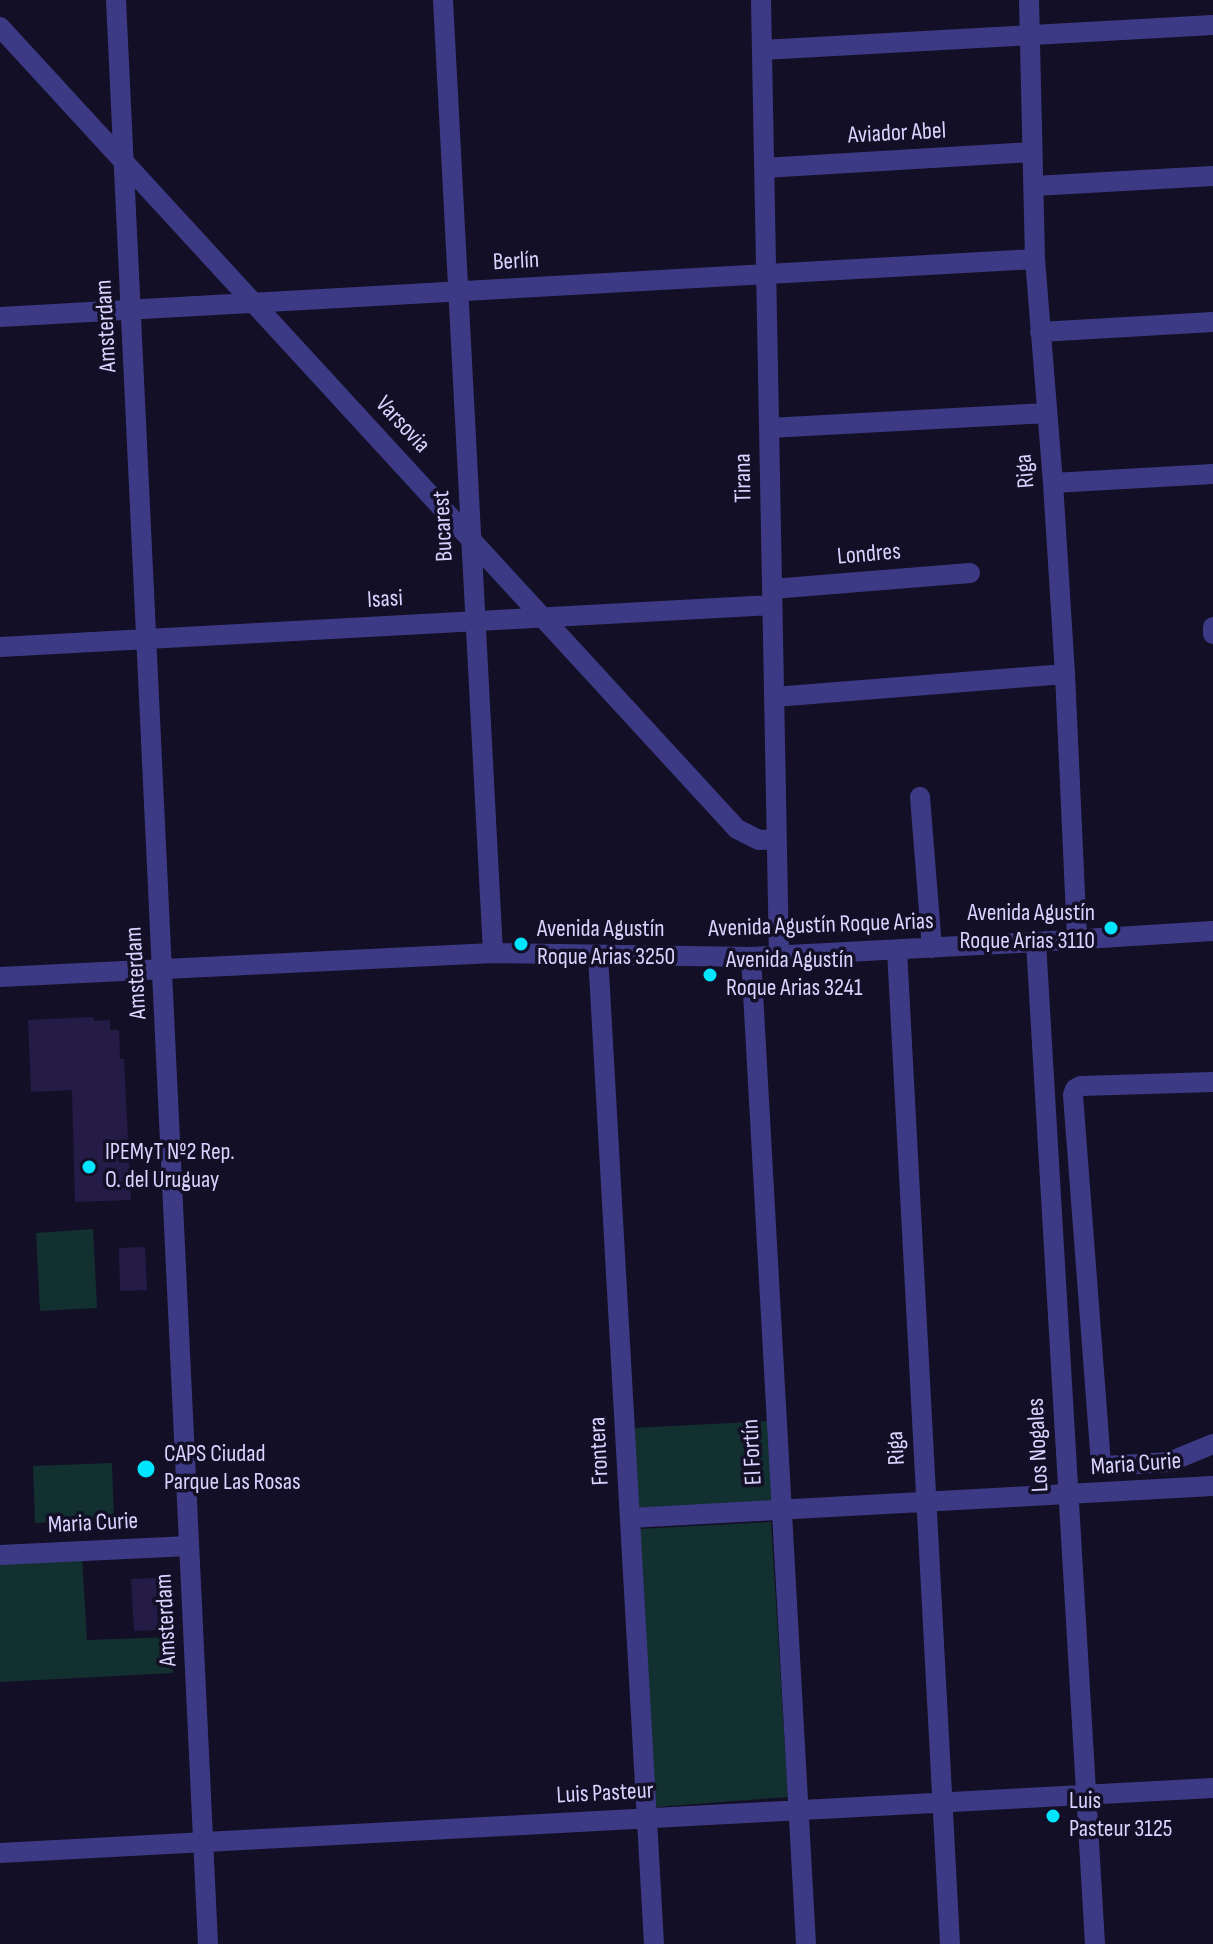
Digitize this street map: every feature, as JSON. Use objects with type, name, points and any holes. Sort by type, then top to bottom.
[{"type":"street","name":"Amsterdam","points":[[116,0],[208,1944]]},
{"type":"street","name":"Bucarest","points":[[443,0],[493,953]]},
{"type":"street","name":"Tirana","points":[[761,0],[779,956]]},
{"type":"street","name":"Riga","points":[[1029,0],[1035,259],[1065,674],[1077,938]]},
{"type":"street","points":[[762,50],[1213,25]]},
{"type":"street","name":"Varsovia","points":[[0,27],[737,829],[759,840],[776,839]]},
{"type":"street","name":"Aviador Abel","points":[[764,168],[1032,152]]},
{"type":"street","points":[[1034,186],[1213,176]]},
{"type":"street","name":"Berlín","points":[[0,317],[1035,259]]},
{"type":"street","points":[[1040,332],[1213,322]]},
{"type":"street","points":[[769,428],[1047,413]]},
{"type":"street","points":[[1053,483],[1213,474]]},
{"type":"street","name":"Londres","points":[[772,597],[970,573]]},
{"type":"street","name":"Isasi","points":[[0,647],[544,617],[772,597]]},
{"type":"street","points":[[1213,627],[1213,634]]},
{"type":"street","points":[[774,697],[1065,674]]},
{"type":"street","points":[[920,797],[932,948]]},
{"type":"street","name":"Avenida Agustín Roque Arias","points":[[0,977],[493,953],[779,956],[1213,931]]},
{"type":"street","name":"Los Nogales","points":[[1036,942],[1095,1944]]},
{"type":"street","name":"Riga","points":[[897,950],[950,1944]]},
{"type":"street","name":"Frontera","points":[[598,955],[654,1944]]},
{"type":"street","name":"El Fortín","points":[[751,957],[806,1944]]},
{"type":"street","points":[[1213,1082],[1081,1086],[1075,1089],[1073,1095],[1101,1464],[1169,1462],[1213,1444]]},
{"type":"street","name":"Maria Curie","points":[[630,1518],[1213,1486]]},
{"type":"street","name":"Maria Curie","points":[[0,1555],[189,1546]]},
{"type":"street","name":"Luis Pasteur","points":[[0,1853],[1213,1788]]},
{"type":"green space","points":[[93,1229],[97,1308],[40,1311],[36,1233]]},
{"type":"green space","points":[[771,1421],[774,1503],[635,1509],[632,1428]]},
{"type":"green space","points":[[112,1463],[114,1520],[35,1523],[33,1466]]},
{"type":"green space","points":[[771,1522],[788,1797],[656,1807],[639,1529]]},
{"type":"green space","points":[[82,1557],[87,1640],[172,1637],[173,1673],[0,1682],[0,1561]]},
{"type":"building","points":[[93,1017],[94,1021],[110,1020],[110,1030],[119,1030],[120,1059],[124,1059],[131,1200],[75,1202],[72,1090],[31,1092],[28,1020]]},
{"type":"building","points":[[145,1247],[147,1290],[120,1291],[119,1248]]},
{"type":"building","points":[[156,1578],[158,1630],[134,1631],[131,1579]]},
{"type":"place","name":"Avenida Agustín Roque Arias 3110","points":[[1111,928]]},
{"type":"place","name":"Avenida Agustín Roque Arias 3250","points":[[521,944]]},
{"type":"place","name":"Avenida Agustín Roque Arias 3241","points":[[710,975]]},
{"type":"place","name":"IPEMyT Nº2 Rep. O. del Uruguay","points":[[89,1167]]},
{"type":"place","name":"CAPS Ciudad Parque Las Rosas","points":[[146,1469]]},
{"type":"place","name":"Luis Pasteur 3125","points":[[1053,1816]]}]
